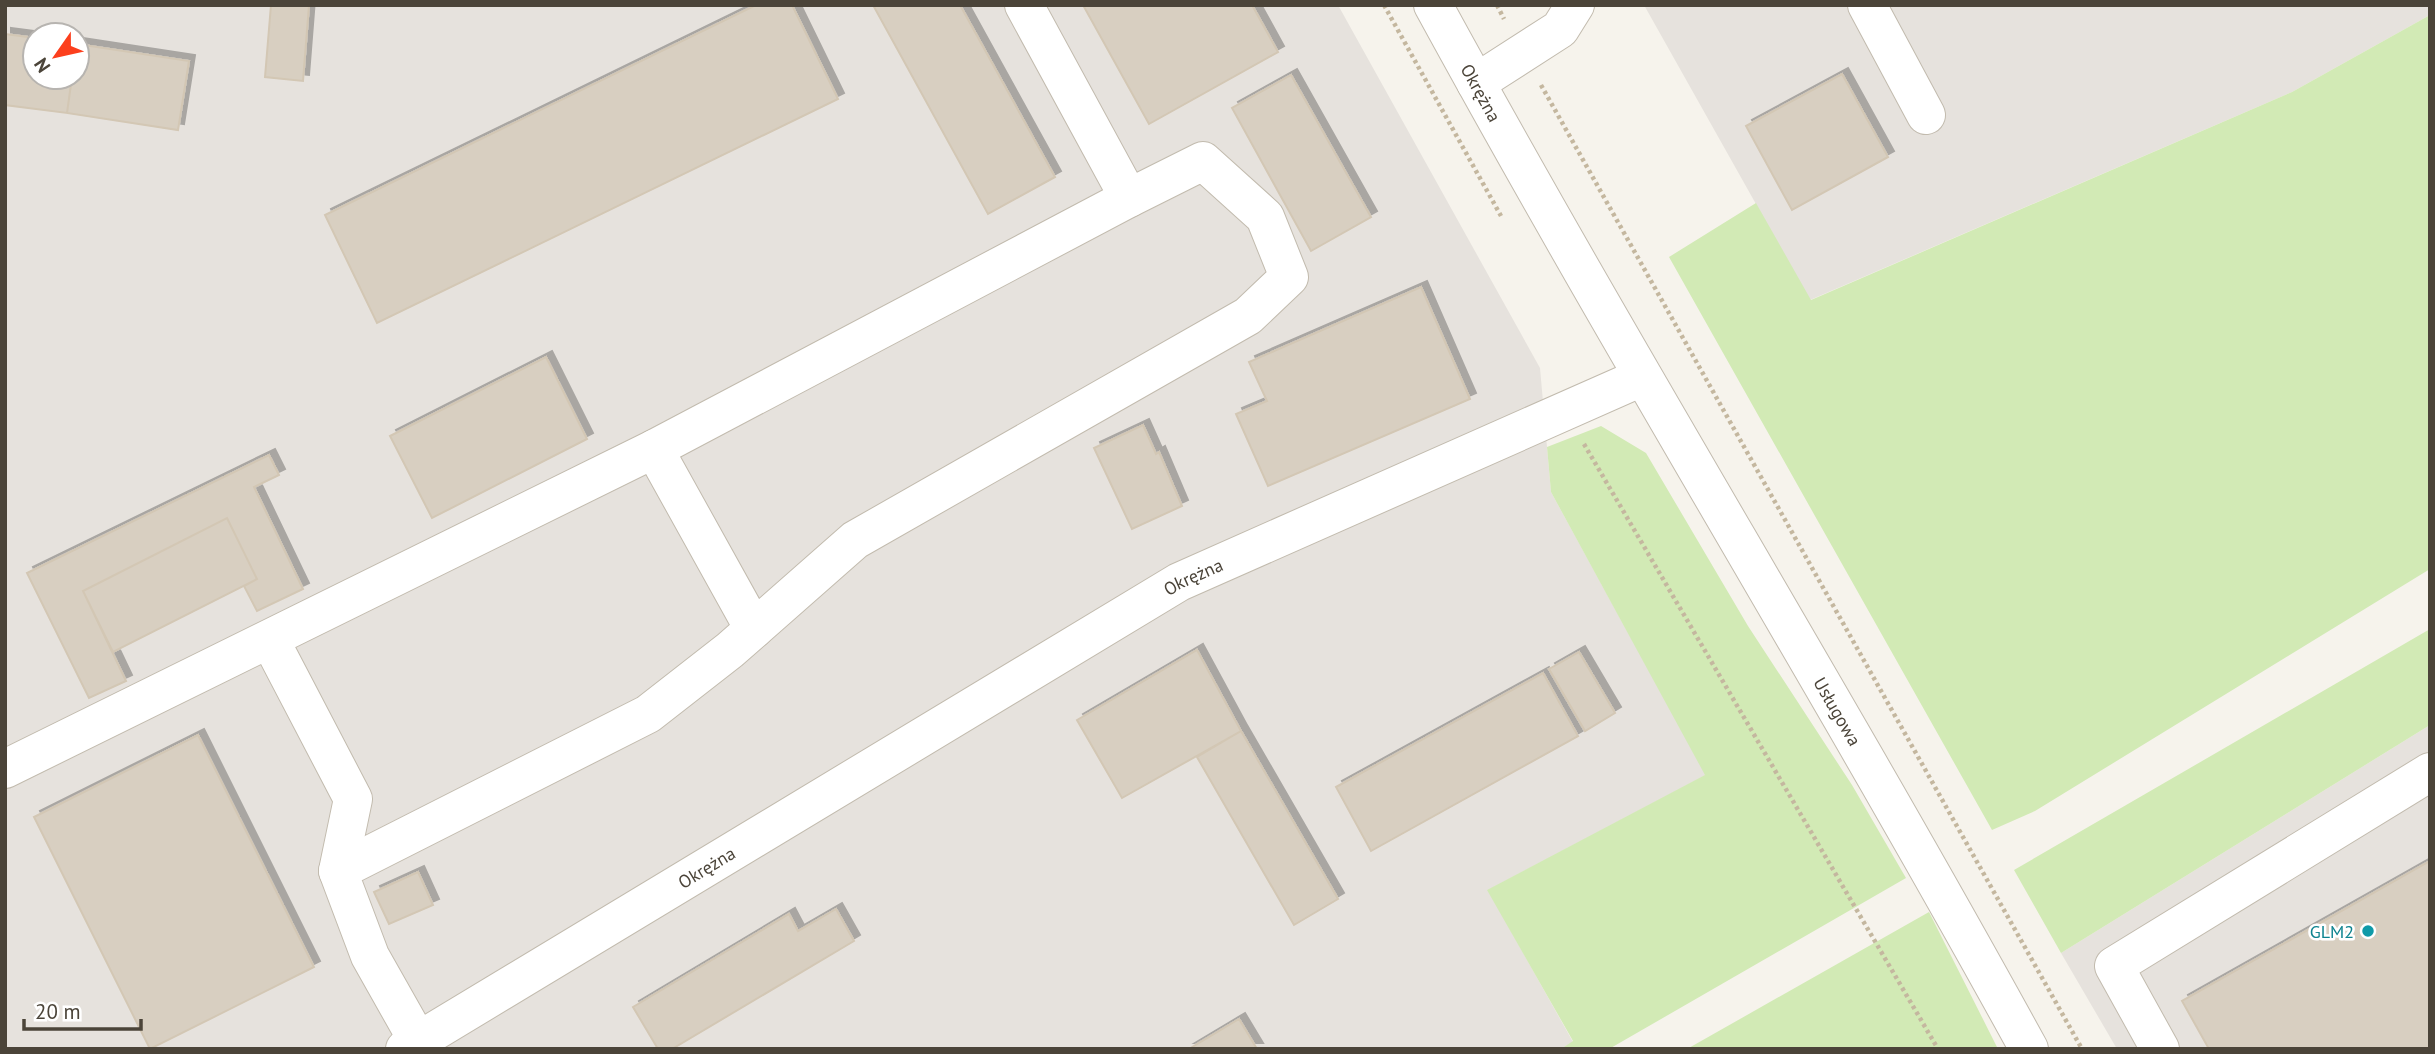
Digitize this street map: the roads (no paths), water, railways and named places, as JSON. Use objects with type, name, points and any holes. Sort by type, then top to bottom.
[{"type":"street","points":[[1024,5],[1129,198]]},
{"type":"street","name":"Okrężna","points":[[411,1045],[1178,582],[1642,377],[1433,5]]},
{"type":"street","points":[[1476,83],[1560,29],[1575,5]]},
{"type":"street","points":[[1867,5],[1926,115]]},
{"type":"street","points":[[5,769],[654,449],[1203,161],[1265,217],[1289,277],[1248,316],[855,540],[754,629],[648,714],[338,871]]},
{"type":"street","name":"Usługowa","points":[[1642,377],[1939,885],[2029,1049]]},
{"type":"street","points":[[654,449],[754,629]]},
{"type":"street","points":[[270,640],[353,799],[338,871],[370,956],[411,1045]]},
{"type":"street","points":[[2160,1049],[2114,966],[2430,772]]},
{"type":"place","name":"GLM2","points":[[2368,931]]}]
